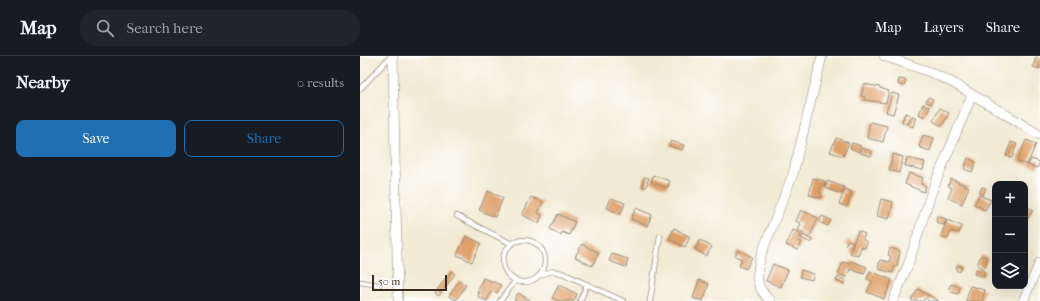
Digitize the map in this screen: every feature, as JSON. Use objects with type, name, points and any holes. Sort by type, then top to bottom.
[{"type":"street","points":[[392,56],[398,301]]},
{"type":"street","points":[[771,301],[762,293],[758,284],[757,269],[760,255],[793,174],[822,56]]},
{"type":"street","points":[[884,56],[930,72],[953,83],[1040,135]]},
{"type":"street","points":[[893,301],[908,264],[932,191],[972,95]]},
{"type":"street","points":[[1023,301],[1040,262]]},
{"type":"lane","points":[[360,89],[392,56]]},
{"type":"lane","points":[[457,216],[512,244]]},
{"type":"lane","points":[[650,301],[660,236]]},
{"type":"lane","points":[[539,276],[545,261],[544,254],[540,247],[534,242],[526,240],[512,244],[506,250],[503,257],[504,265],[507,273],[516,280],[528,281],[553,271],[587,284],[623,301]]},
{"type":"lane","points":[[500,301],[516,280]]},
{"type":"lane","points":[[360,282],[380,284]]},
{"type":"lane","points":[[580,301],[587,284]]},
{"type":"building","points":[[1036,57],[1040,59],[1040,69],[1033,67]]},
{"type":"building","points":[[899,79],[906,80],[904,86],[898,84]]},
{"type":"building","points":[[864,84],[880,87],[889,91],[886,103],[864,100],[865,97],[861,96]]},
{"type":"building","points":[[892,93],[899,95],[893,114],[886,112]]},
{"type":"building","points":[[928,97],[933,99],[931,104],[926,102]]},
{"type":"building","points":[[923,104],[930,107],[925,117],[919,114]]},
{"type":"building","points":[[940,108],[949,113],[942,126],[933,121]]},
{"type":"building","points":[[905,113],[910,115],[907,124],[902,122]]},
{"type":"building","points":[[912,116],[916,117],[913,127],[908,125]]},
{"type":"building","points":[[870,122],[887,126],[883,142],[867,138]]},
{"type":"building","points":[[923,135],[934,138],[930,151],[919,147]]},
{"type":"building","points":[[836,138],[849,143],[843,156],[830,152]]},
{"type":"building","points":[[1026,140],[1036,144],[1027,165],[1017,161]]},
{"type":"building","points":[[671,141],[684,145],[682,150],[669,146]]},
{"type":"building","points":[[1011,142],[1017,144],[1012,158],[1006,156]]},
{"type":"building","points":[[852,143],[861,146],[859,152],[850,148]]},
{"type":"building","points":[[862,148],[872,151],[871,156],[860,153]]},
{"type":"building","points":[[893,154],[903,157],[899,173],[889,170]]},
{"type":"building","points":[[907,158],[925,162],[923,170],[905,166]]},
{"type":"building","points":[[968,158],[976,162],[972,172],[964,169]]},
{"type":"building","points":[[1031,159],[1040,162],[1037,168],[1028,165]]},
{"type":"building","points":[[909,173],[923,178],[921,184],[926,186],[924,192],[905,184]]},
{"type":"building","points":[[653,175],[670,181],[667,188],[651,182]]},
{"type":"building","points":[[644,177],[649,178],[646,187],[642,186]]},
{"type":"building","points":[[813,178],[825,181],[824,186],[821,185],[819,192],[822,193],[821,198],[809,195]]},
{"type":"building","points":[[951,179],[969,187],[962,204],[948,198],[952,188],[948,186]]},
{"type":"building","points":[[827,181],[844,187],[841,194],[825,188]]},
{"type":"building","points":[[982,187],[986,188],[983,195],[979,193]]},
{"type":"building","points":[[845,189],[852,192],[847,207],[839,204]]},
{"type":"building","points":[[488,191],[503,198],[495,217],[479,210]]},
{"type":"building","points":[[979,195],[991,200],[985,210],[974,204]]},
{"type":"building","points":[[531,197],[543,202],[538,213],[542,215],[539,223],[522,215]]},
{"type":"building","points":[[611,198],[625,203],[621,214],[607,208]]},
{"type":"building","points":[[881,199],[893,202],[889,219],[877,216]]},
{"type":"building","points":[[1028,207],[1033,210],[1028,218]]},
{"type":"building","points":[[636,208],[652,215],[647,226],[631,219]]},
{"type":"building","points":[[801,210],[818,218],[810,236],[798,230],[801,224],[796,221]]},
{"type":"building","points":[[558,214],[575,222],[569,235],[562,232],[561,235],[550,229]]},
{"type":"building","points":[[822,216],[831,220],[828,226],[819,222]]},
{"type":"building","points":[[937,216],[946,219],[944,225],[936,222]]},
{"type":"building","points":[[947,220],[962,226],[959,233],[951,231],[948,239],[941,236]]},
{"type":"building","points":[[674,228],[690,237],[685,247],[669,239]]},
{"type":"building","points":[[793,230],[801,234],[798,241],[802,242],[798,250],[786,245]]},
{"type":"building","points":[[858,231],[865,234],[863,240],[867,242],[865,248],[861,247],[858,256],[850,253]]},
{"type":"building","points":[[803,235],[812,240],[811,243],[801,238]]},
{"type":"building","points":[[466,236],[481,243],[472,262],[457,255]]},
{"type":"building","points":[[700,240],[712,247],[706,256],[695,249]]},
{"type":"building","points":[[848,240],[853,242],[851,247],[845,245]]},
{"type":"building","points":[[582,244],[599,253],[592,266],[575,257]]},
{"type":"building","points":[[890,248],[900,251],[897,267],[895,266],[893,273],[878,269],[880,260],[889,262],[891,256],[888,255]]},
{"type":"building","points":[[738,250],[752,257],[746,269],[739,266],[742,259],[735,256]]},
{"type":"building","points":[[612,254],[628,259],[626,267],[609,261]]},
{"type":"building","points":[[981,255],[988,258],[984,268],[977,265]]},
{"type":"building","points":[[851,261],[867,267],[864,274],[850,269],[847,277],[838,274],[843,262],[849,264]]},
{"type":"building","points":[[773,264],[788,270],[781,287],[766,281]]},
{"type":"building","points":[[957,265],[962,267],[960,272],[956,270]]},
{"type":"building","points":[[980,268],[985,272],[983,277],[974,274],[976,269],[980,270]]},
{"type":"building","points":[[801,270],[814,274],[812,280],[800,277]]},
{"type":"building","points":[[451,271],[455,274],[439,296],[435,293]]},
{"type":"building","points":[[870,271],[892,280],[884,299],[867,292],[872,281],[867,279]]},
{"type":"building","points":[[838,277],[846,280],[845,284],[836,281]]},
{"type":"building","points":[[483,278],[501,285],[497,293],[491,291],[487,301],[478,297],[479,293],[477,292]]},
{"type":"building","points":[[459,280],[466,285],[456,300],[449,296]]},
{"type":"building","points":[[699,280],[709,284],[703,301],[693,298]]},
{"type":"building","points":[[951,284],[960,287],[958,294],[948,291]]},
{"type":"building","points":[[559,285],[577,294],[574,301],[558,301],[552,298]]},
{"type":"building","points":[[970,286],[985,290],[982,301],[966,301]]},
{"type":"building","points":[[918,289],[939,301],[929,301],[925,298],[923,301],[911,300]]},
{"type":"building","points":[[518,293],[531,301],[514,301]]}]
